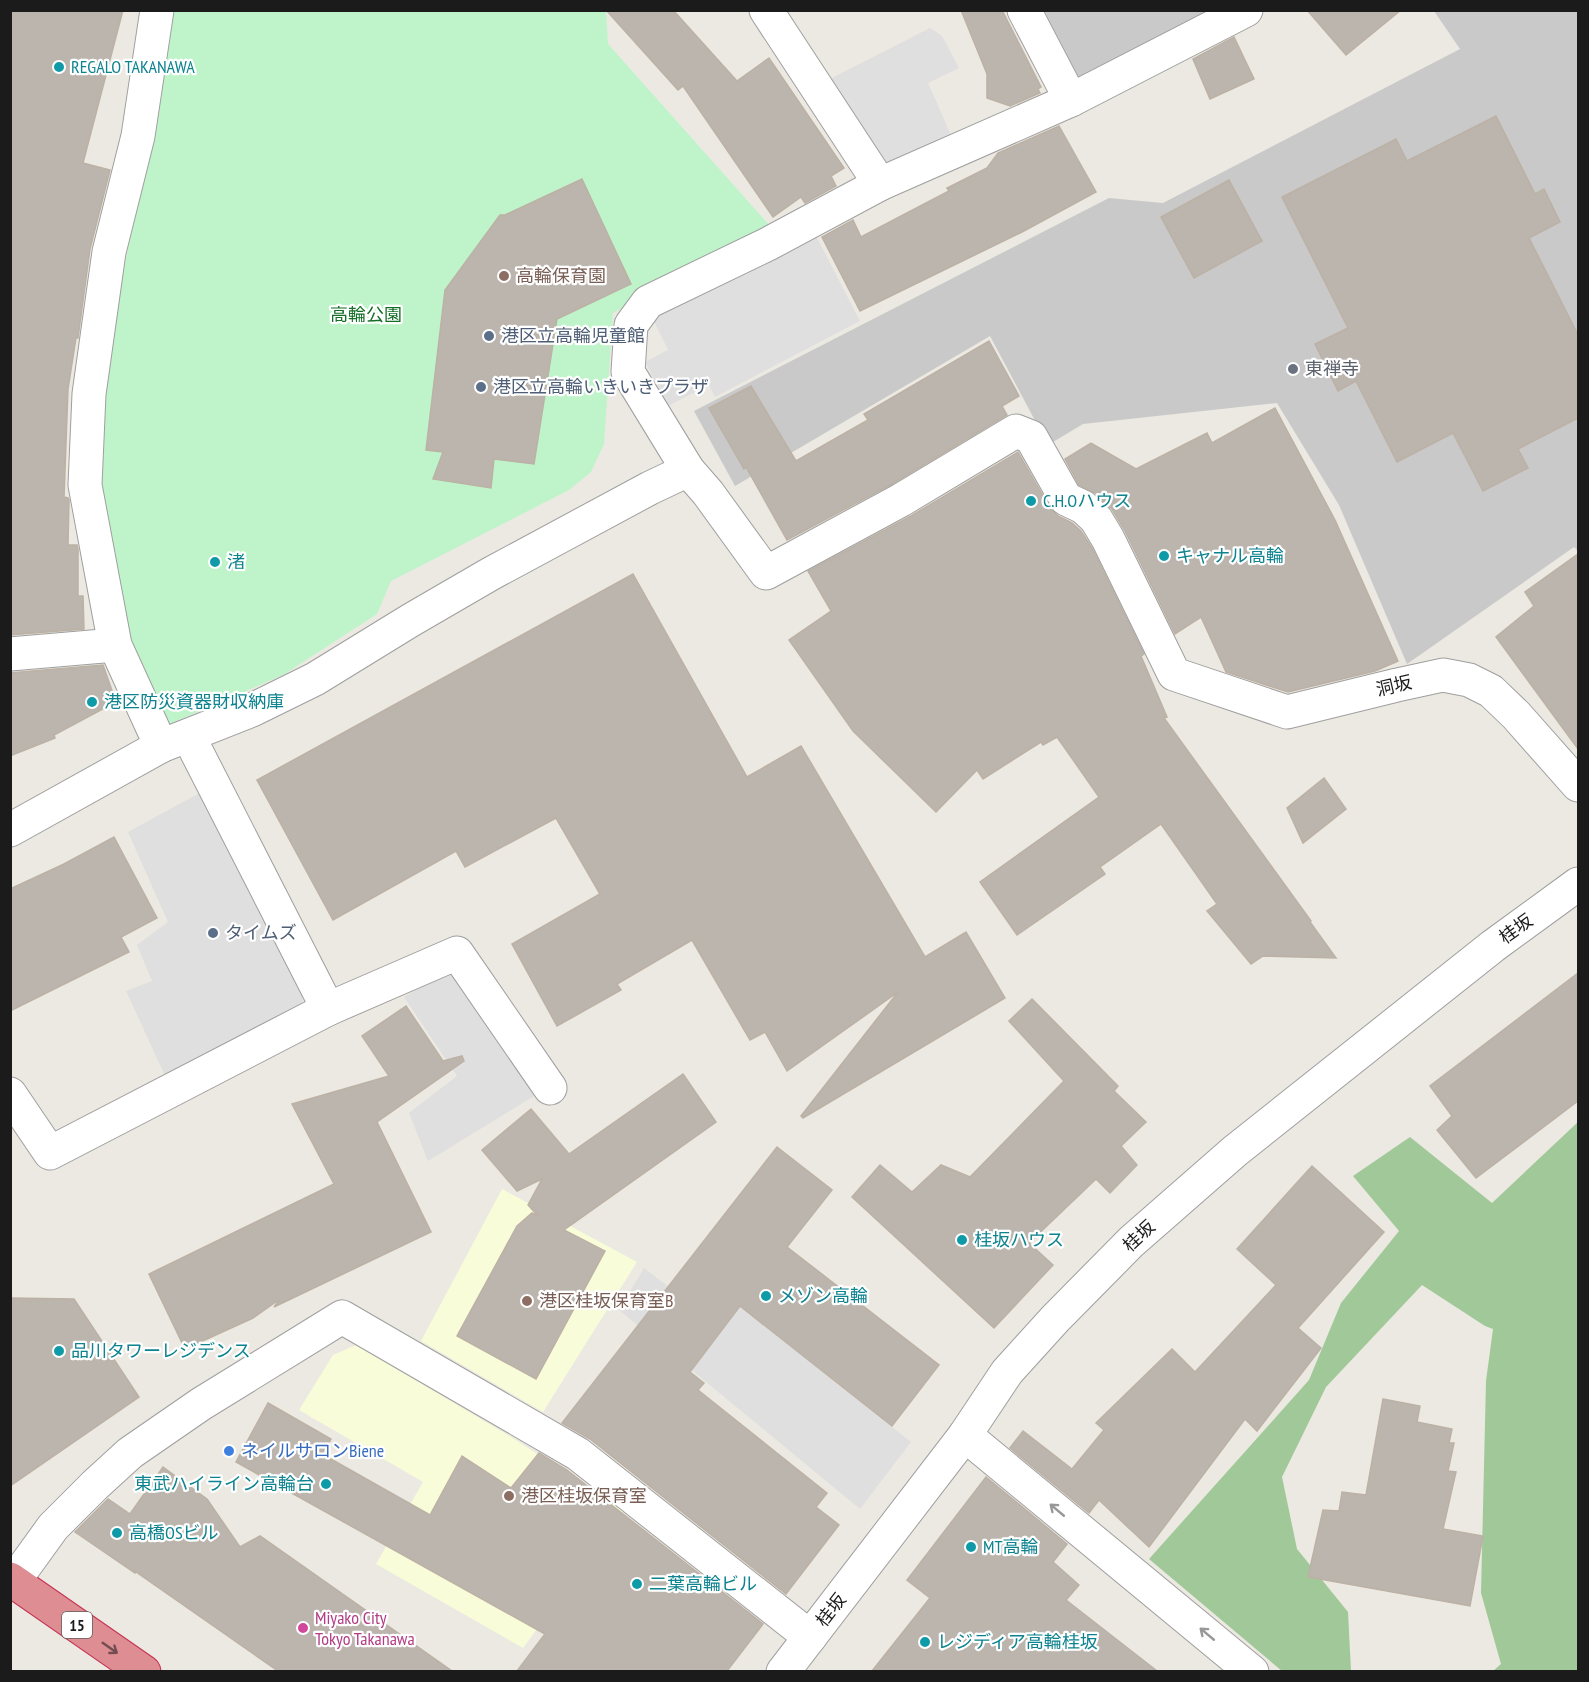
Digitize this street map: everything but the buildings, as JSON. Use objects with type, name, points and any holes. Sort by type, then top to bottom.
[{"type":"highway","name":"15","points":[[12,1580],[144,1671]]},
{"type":"street","points":[[157,10],[138,136],[109,252],[89,394],[85,485],[115,645],[175,741],[328,1009]]},
{"type":"street","points":[[766,10],[880,184]]},
{"type":"street","points":[[1024,10],[1071,100]]},
{"type":"street","points":[[10,830],[175,741],[252,710],[315,680],[492,573],[688,470],[628,372],[631,324],[648,302],[768,244],[880,184],[1071,100],[1246,10]]},
{"type":"street","name":"洞坂","points":[[688,470],[708,493],[766,573],[901,500],[1016,431],[1031,437],[1066,499],[1083,507],[1096,519],[1174,674],[1287,712],[1443,675],[1469,680],[1491,691],[1516,715],[1578,786]]},
{"type":"street","points":[[10,654],[115,645]]},
{"type":"street","name":"桂坂","points":[[783,1671],[965,1435],[1007,1372],[1055,1319],[1131,1242],[1244,1143],[1493,946],[1578,884]]},
{"type":"street","points":[[10,1094],[50,1153],[328,1009],[458,953],[550,1088]]},
{"type":"street","points":[[12,1580],[53,1527],[130,1453],[201,1404],[342,1317],[578,1454],[810,1637]]},
{"type":"street","points":[[965,1435],[1252,1671]]},
{"type":"shaded area","points":[[1039,11],[1226,11],[1073,90]]},
{"type":"shaded area","name":"東禅寺","points":[[1434,11],[1578,11],[1578,551],[1574,547],[1407,664],[1339,505],[1277,403],[1083,424],[1048,445],[990,336],[735,486],[694,411],[1109,198],[1163,203],[1460,49]]},
{"type":"shaded area","points":[[930,28],[942,36],[959,68],[928,83],[951,135],[888,167],[830,79]]},
{"type":"shaded area","points":[[814,232],[860,321],[715,397],[709,385],[668,406],[645,362],[668,350],[652,317]]},
{"type":"shaded area","name":"タイムズ","points":[[203,791],[303,993],[302,1009],[167,1080],[126,991],[152,981],[137,945],[168,922],[128,832]]},
{"type":"shaded area","points":[[455,967],[534,1096],[428,1161],[409,1113],[457,1076],[404,997]]},
{"type":"shaded area","points":[[1578,1122],[1578,1671],[1493,1671],[1501,1664],[1481,1593],[1486,1381],[1493,1329],[1422,1285],[1326,1387],[1282,1477],[1297,1549],[1348,1612],[1351,1671],[1282,1671],[1149,1559],[1309,1380],[1341,1303],[1399,1231],[1353,1176],[1410,1137],[1492,1203]]},
{"type":"shaded area","name":"港区桂坂保育室B","points":[[502,1189],[637,1262],[543,1412],[421,1341]]},
{"type":"shaded area","points":[[644,1268],[723,1328],[740,1306],[911,1442],[860,1509],[619,1310]]},
{"type":"shaded area","name":"港区桂坂保育室","points":[[356,1345],[508,1435],[624,1510],[523,1648],[376,1564],[423,1482],[299,1410],[333,1355]]},
{"type":"green space","name":"高輪公園","points":[[171,11],[606,11],[608,44],[771,227],[613,313],[604,444],[591,472],[569,490],[391,581],[377,614],[283,675],[160,728],[125,647],[94,485],[113,329]]},
{"type":"place","name":"REGALO TAKANAWA","points":[[59,67]]},
{"type":"place","name":"高輪保育園","points":[[504,276]]},
{"type":"place","name":"港区立高輪児童館","points":[[489,336]]},
{"type":"place","name":"東禅寺","points":[[1293,369]]},
{"type":"place","name":"港区立高輪いきいきプラザ","points":[[481,387]]},
{"type":"place","name":"C.H.Oハウス","points":[[1031,501]]},
{"type":"place","name":"キャナル高輪","points":[[1164,556]]},
{"type":"place","name":"渚","points":[[215,562]]},
{"type":"place","name":"港区防災資器財収納庫","points":[[92,702]]},
{"type":"place","name":"タイムズ","points":[[213,933]]},
{"type":"place","name":"桂坂ハウス","points":[[962,1240]]},
{"type":"place","name":"メゾン高輪","points":[[766,1296]]},
{"type":"place","name":"港区桂坂保育室B","points":[[527,1301]]},
{"type":"place","name":"品川タワーレジデンス","points":[[59,1351]]},
{"type":"place","name":"ネイルサロンBiene","points":[[229,1451]]},
{"type":"place","name":"東武ハイライン高輪台","points":[[326,1484]]},
{"type":"place","name":"港区桂坂保育室","points":[[509,1496]]},
{"type":"place","name":"高橋OSビル","points":[[117,1533]]},
{"type":"place","name":"MT高輪","points":[[971,1547]]},
{"type":"place","name":"二葉高輪ビル","points":[[637,1584]]},
{"type":"place","name":"Miyako City Tokyo Takanawa","points":[[303,1628]]},
{"type":"place","name":"レジディア高輪桂坂","points":[[925,1642]]}]
